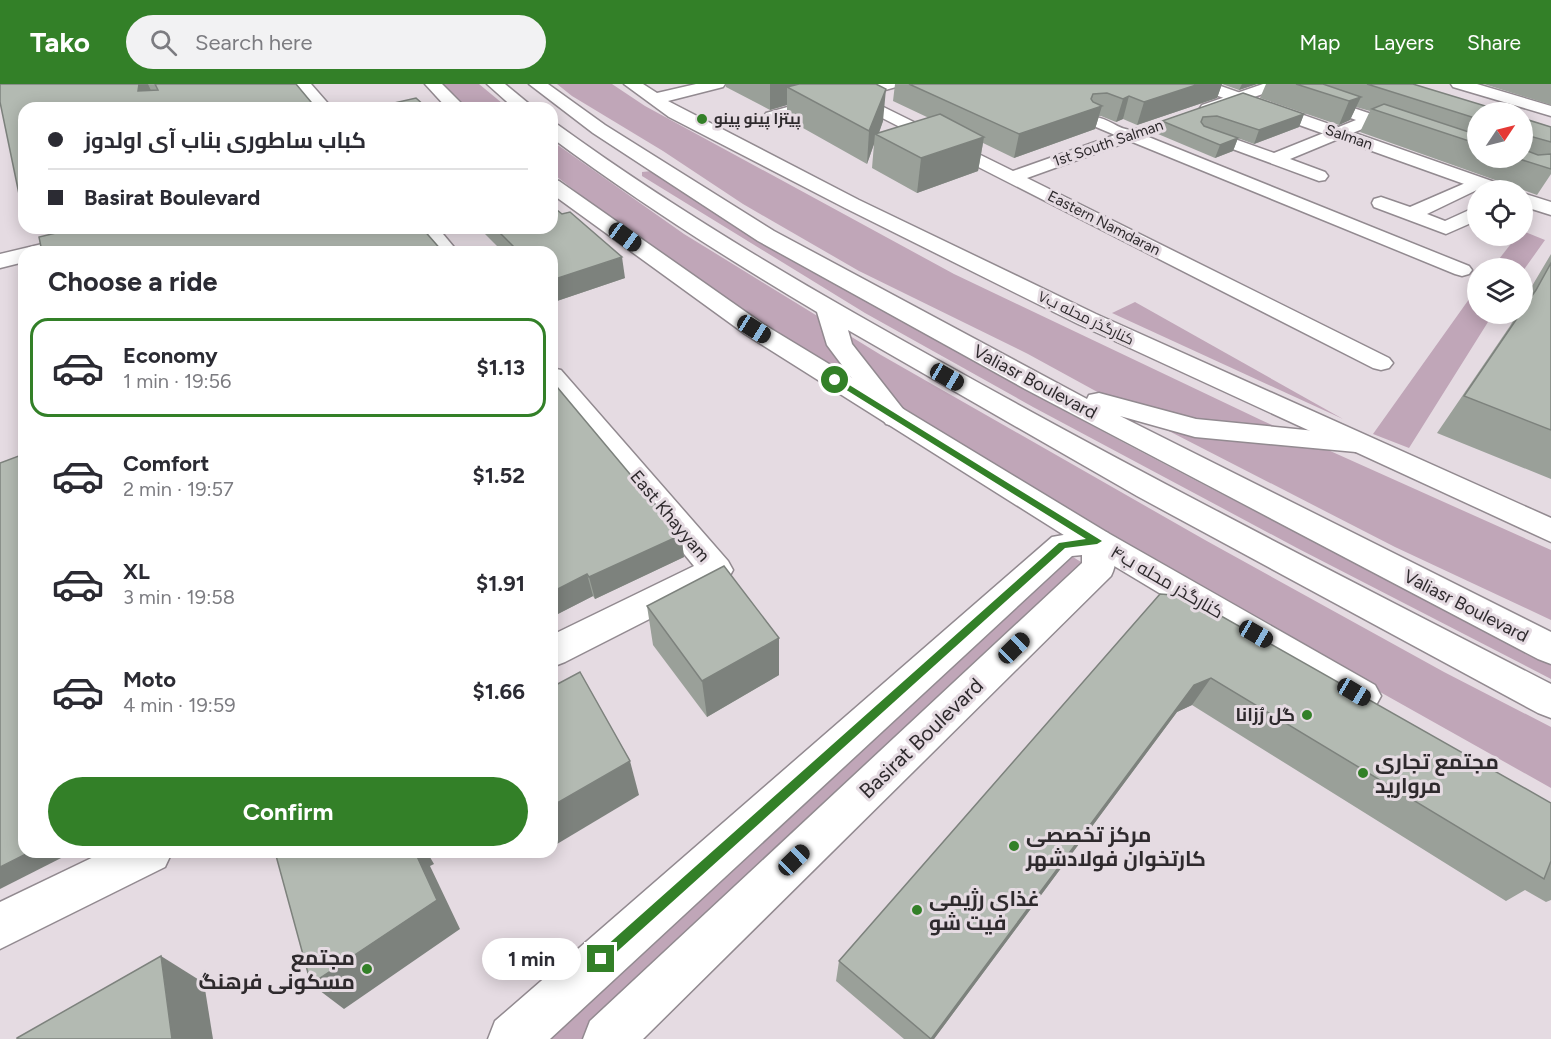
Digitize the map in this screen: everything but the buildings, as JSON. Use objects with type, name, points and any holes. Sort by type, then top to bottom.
[{"type":"main road","points":[[302,84],[318,102]]},
{"type":"main road","points":[[433,84],[451,102]]},
{"type":"main road","points":[[495,84],[518,102]]},
{"type":"main road","name":"Valiasr Boulevard","points":[[537,84],[599,129],[766,236],[1034,382],[1551,649]]},
{"type":"main road","name":"کنارگذر محله ب۷","points":[[632,84],[675,113],[1145,347],[1551,531]]},
{"type":"main road","points":[[655,99],[717,84]]},
{"type":"main road","name":"Eastern Namdaran","points":[[826,84],[849,95]]},
{"type":"main road","points":[[849,95],[890,84]]},
{"type":"main road","name":"Salman","points":[[1198,84],[1469,180]]},
{"type":"main road","points":[[1459,84],[1551,111]]},
{"type":"main road","name":"Valiasr Boulevard","points":[[558,133],[614,173],[828,309],[1006,411],[1209,522],[1551,702]]},
{"type":"main road","points":[[614,173],[650,161]]},
{"type":"main road","name":"کنارگذر محله ب۴","points":[[558,189],[754,329],[1097,541],[1389,713]]},
{"type":"main road","points":[[1533,203],[1551,209]]},
{"type":"main road","points":[[62,246],[110,234]]},
{"type":"main road","points":[[432,234],[442,246]]},
{"type":"main road","points":[[0,261],[18,256]]},
{"type":"main road","points":[[828,309],[840,345],[896,418]]},
{"type":"main road","points":[[1034,382],[1195,428],[1356,443]]},
{"type":"main road","name":"East Khayyam","points":[[558,383],[716,570],[558,649]]},
{"type":"main road","points":[[513,1039],[1063,545],[1097,541]]},
{"type":"main road","name":"Basirat Boulevard","points":[[608,1039],[1099,567],[1097,541]]},
{"type":"main road","points":[[0,926],[136,858]]},
{"type":"street","points":[[1195,113],[1278,84]]},
{"type":"street","points":[[772,116],[849,95]]},
{"type":"street","name":"Eastern Namdaran","points":[[849,95],[1381,363]]},
{"type":"street","points":[[1306,97],[1467,152]]},
{"type":"street","points":[[1293,132],[1346,111]]},
{"type":"street","points":[[1275,159],[1371,120]]},
{"type":"street","points":[[1095,121],[1462,270]]},
{"type":"street","name":"1st South Salman","points":[[1013,177],[1152,128]]},
{"type":"street","points":[[1206,134],[1319,176]]},
{"type":"street","points":[[1250,150],[1274,140]]},
{"type":"street","points":[[1254,184],[1294,167]]},
{"type":"street","points":[[1411,214],[1467,188]]},
{"type":"street","points":[[1381,203],[1446,228],[1467,218]]},
{"type":"shaded area","points":[[443,84],[479,84],[501,102],[462,102]]},
{"type":"shaded area","points":[[557,84],[612,84],[645,106],[954,274],[1261,420],[1551,550],[1551,620],[1395,547],[1165,429],[1028,354],[859,271],[743,204],[663,151],[572,96]]},
{"type":"shaded area","points":[[558,145],[684,234],[881,355],[1205,540],[1444,672],[1551,727],[1551,788],[1316,656],[1027,487],[791,344],[613,220],[558,178]]},
{"type":"shaded area","points":[[652,171],[868,301],[1033,394],[1146,455],[1551,662],[1551,679],[1297,548],[1033,407],[865,313],[642,176],[642,172]]},
{"type":"shaded area","points":[[1533,235],[1545,240],[1532,258],[1500,258],[1509,246],[1533,246]]},
{"type":"shaded area","points":[[1135,302],[1343,419],[1112,313]]},
{"type":"shaded area","points":[[1467,302],[1467,324],[1487,324],[1409,448],[1373,434]]},
{"type":"shaded area","points":[[1068,554],[1086,565],[585,1039],[533,1039]]},
{"type":"place","name":"پیتزا پینو پینو","points":[[702,119]]},
{"type":"place","name":"گل رُزانا","points":[[1307,715]]},
{"type":"place","name":"مجتمع تجاری مروارید","points":[[1363,773]]},
{"type":"place","name":"مرکز تخصصی کارتخوان فولادشهر","points":[[1014,846]]},
{"type":"place","name":"غذای رژیمی فیت شو","points":[[917,910]]},
{"type":"place","name":"مجتمع مسکونی فرهنگ","points":[[367,969]]},
{"type":"route","points":[[601,959],[1063,545],[1097,541],[835,380]]}]
